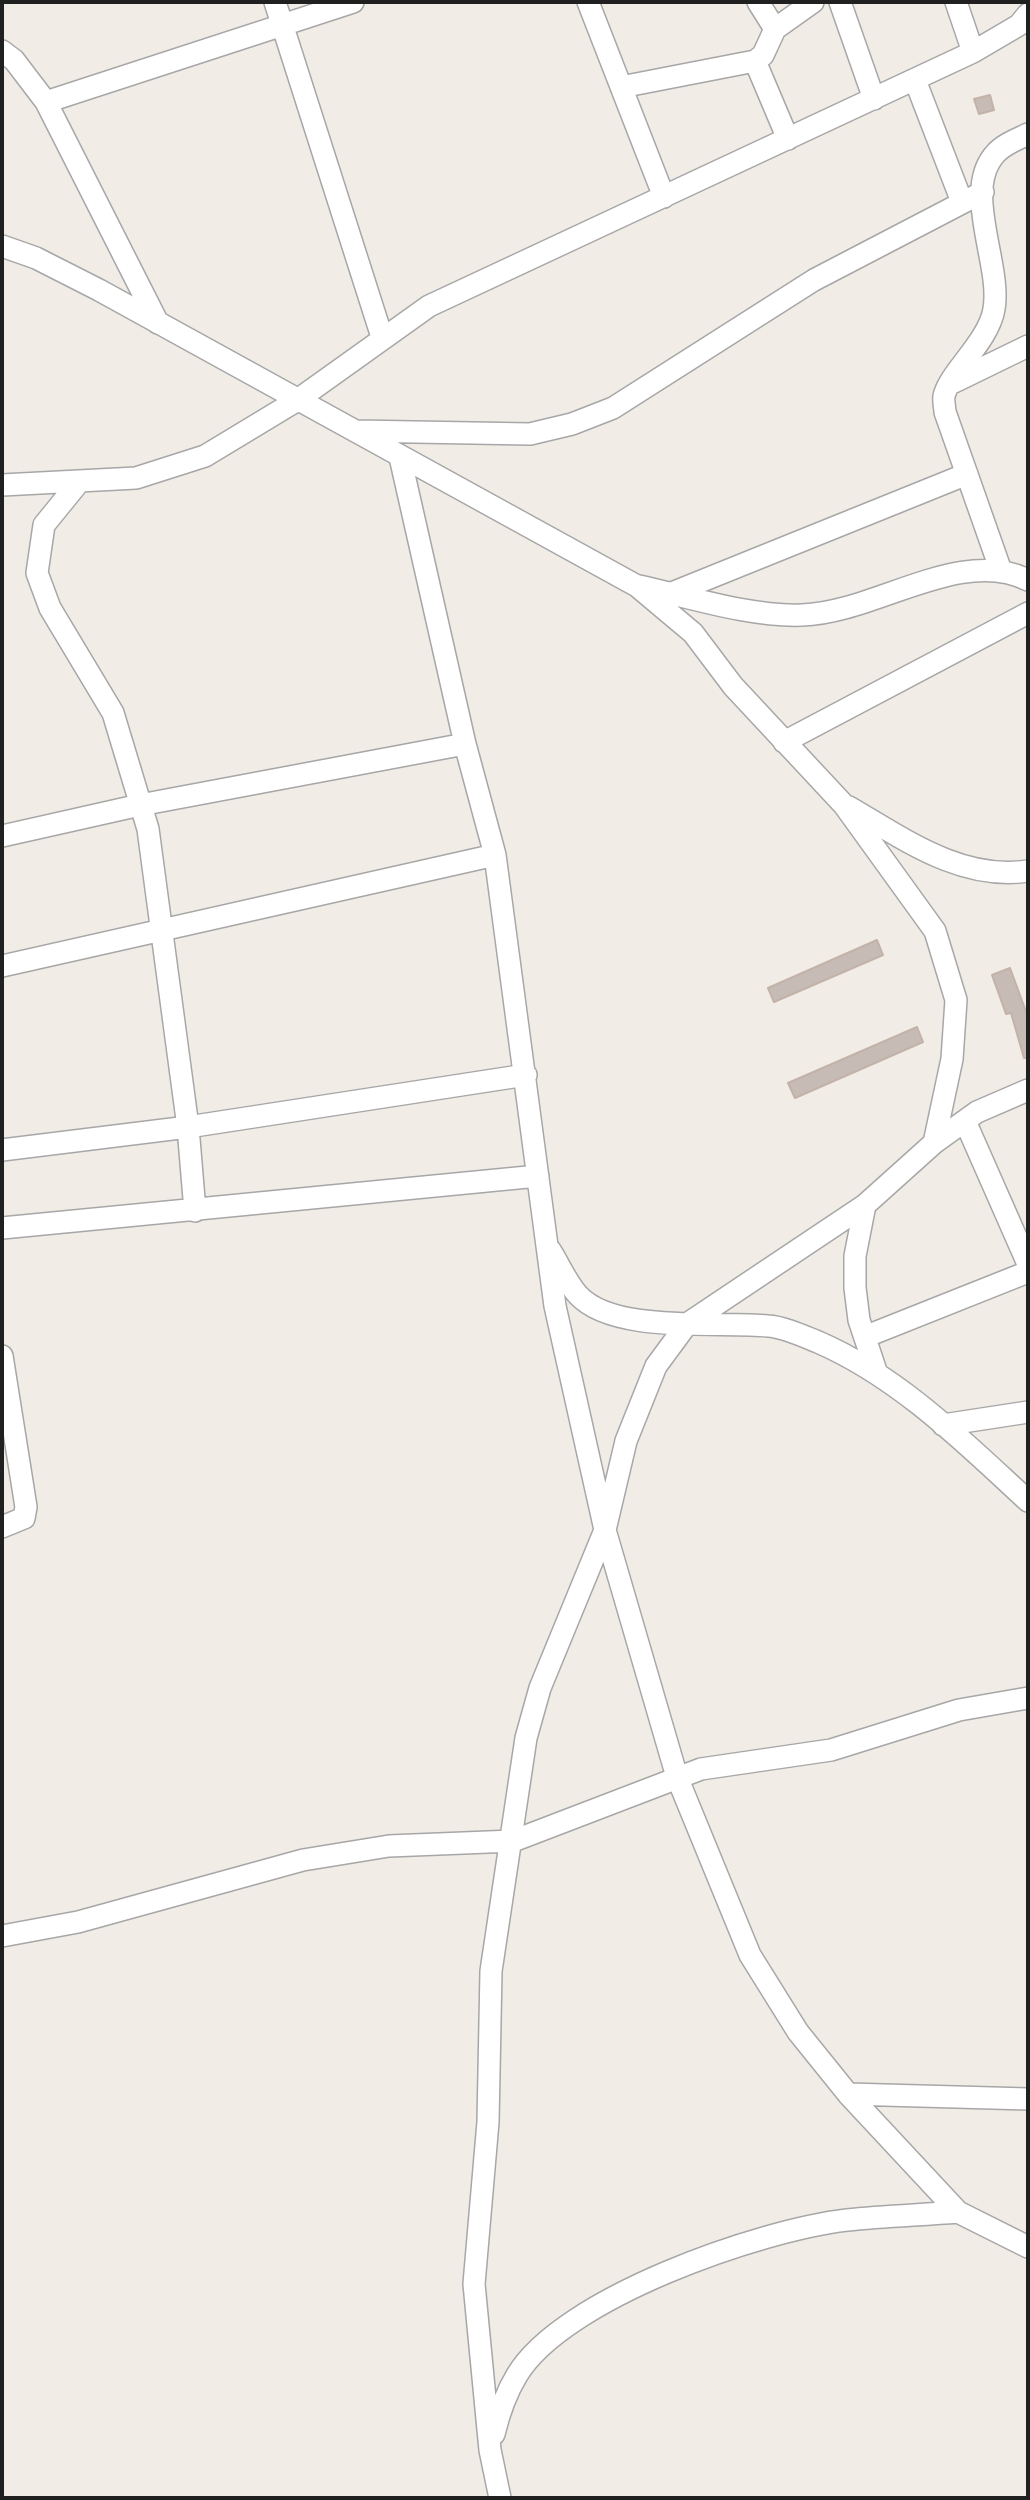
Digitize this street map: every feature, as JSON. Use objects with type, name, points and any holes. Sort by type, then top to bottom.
[{"type":"street","points":[[275,2],[382,337]]},
{"type":"street","points":[[46,102],[353,2]]},
{"type":"street","points":[[588,2],[664,197]]},
{"type":"street","points":[[758,2],[775,29]]},
{"type":"street","points":[[621,87],[755,61],[763,55],[775,29],[813,2]]},
{"type":"street","points":[[839,2],[874,99]]},
{"type":"street","points":[[956,2],[974,52]]},
{"type":"street","points":[[2,485],[136,478],[205,456],[296,401],[429,306],[974,52],[1019,25],[1028,14]]},
{"type":"street","points":[[2,51],[14,60],[46,102],[158,323]]},
{"type":"street","points":[[755,61],[788,139]]},
{"type":"street","points":[[915,80],[962,202]]},
{"type":"street","points":[[1001,571],[945,412],[944,396],[976,349],[994,312],[996,293],[983,192],[988,163],[998,150],[1028,134]]},
{"type":"street","points":[[350,430],[530,434],[572,424],[613,408],[814,280],[983,192]]},
{"type":"street","points":[[2,246],[36,258],[158,323],[637,586],[693,633],[733,686],[844,804],[935,931],[948,966],[956,1000],[952,1059],[934,1143]]},
{"type":"street","points":[[951,383],[1028,346]]},
{"type":"street","points":[[400,457],[465,744],[495,855],[555,1306],[605,1530],[677,1777],[750,1955],[798,2032],[848,2094],[958,2211],[1028,2247]]},
{"type":"street","points":[[672,593],[967,474]]},
{"type":"street","points":[[79,482],[44,526],[37,573],[50,608],[113,713],[148,828],[164,931],[188,1126],[195,1211]]},
{"type":"street","points":[[637,586],[767,612],[802,615],[842,610],[967,571],[989,568],[1028,580]]},
{"type":"street","points":[[784,742],[1028,613]]},
{"type":"street","points":[[2,836],[139,804],[465,744]]},
{"type":"street","points":[[844,804],[944,861],[980,870],[1028,871]]},
{"type":"street","points":[[2,966],[495,855]]},
{"type":"street","points":[[2,1150],[188,1126],[526,1075]]},
{"type":"street","points":[[500,2498],[490,2450],[474,2284],[488,2122],[491,1971],[513,1840],[526,1738],[540,1688],[605,1530],[626,1441],[656,1366],[687,1324],[865,1205],[934,1143],[965,1121],[1028,1090]]},
{"type":"street","points":[[965,1121],[1028,1264]]},
{"type":"street","points":[[2,1228],[538,1175]]},
{"type":"street","points":[[865,1205],[855,1256],[855,1287],[859,1320],[867,1336],[876,1371]]},
{"type":"street","points":[[545,1242],[578,1295],[595,1308],[645,1320],[772,1326],[818,1342],[876,1371],[943,1425],[1028,1501]]},
{"type":"street","points":[[867,1336],[1028,1272]]},
{"type":"street","points":[[2,1356],[26,1507],[24,1518],[2,1527]]},
{"type":"street","points":[[943,1425],[1028,1412]]},
{"type":"street","points":[[2,1936],[78,1922],[303,1860],[389,1846],[513,1840],[580,1818],[677,1777],[734,1763],[831,1750],[959,1710],[1028,1698]]},
{"type":"street","points":[[848,2094],[1028,2099]]},
{"type":"street","points":[[490,2450],[500,2410],[517,2373],[556,2333],[627,2291],[704,2258],[772,2236],[845,2220],[958,2211]]},
{"type":"building","points":[[990,95],[994,110],[979,114],[974,99]]},
{"type":"building","points":[[877,940],[883,955],[774,1002],[768,988]]},
{"type":"building","points":[[1010,968],[1028,1017],[1028,1058],[1024,1058],[1011,1013],[1006,1014],[992,975]]},
{"type":"building","points":[[917,1027],[923,1042],[795,1098],[788,1083]]}]
